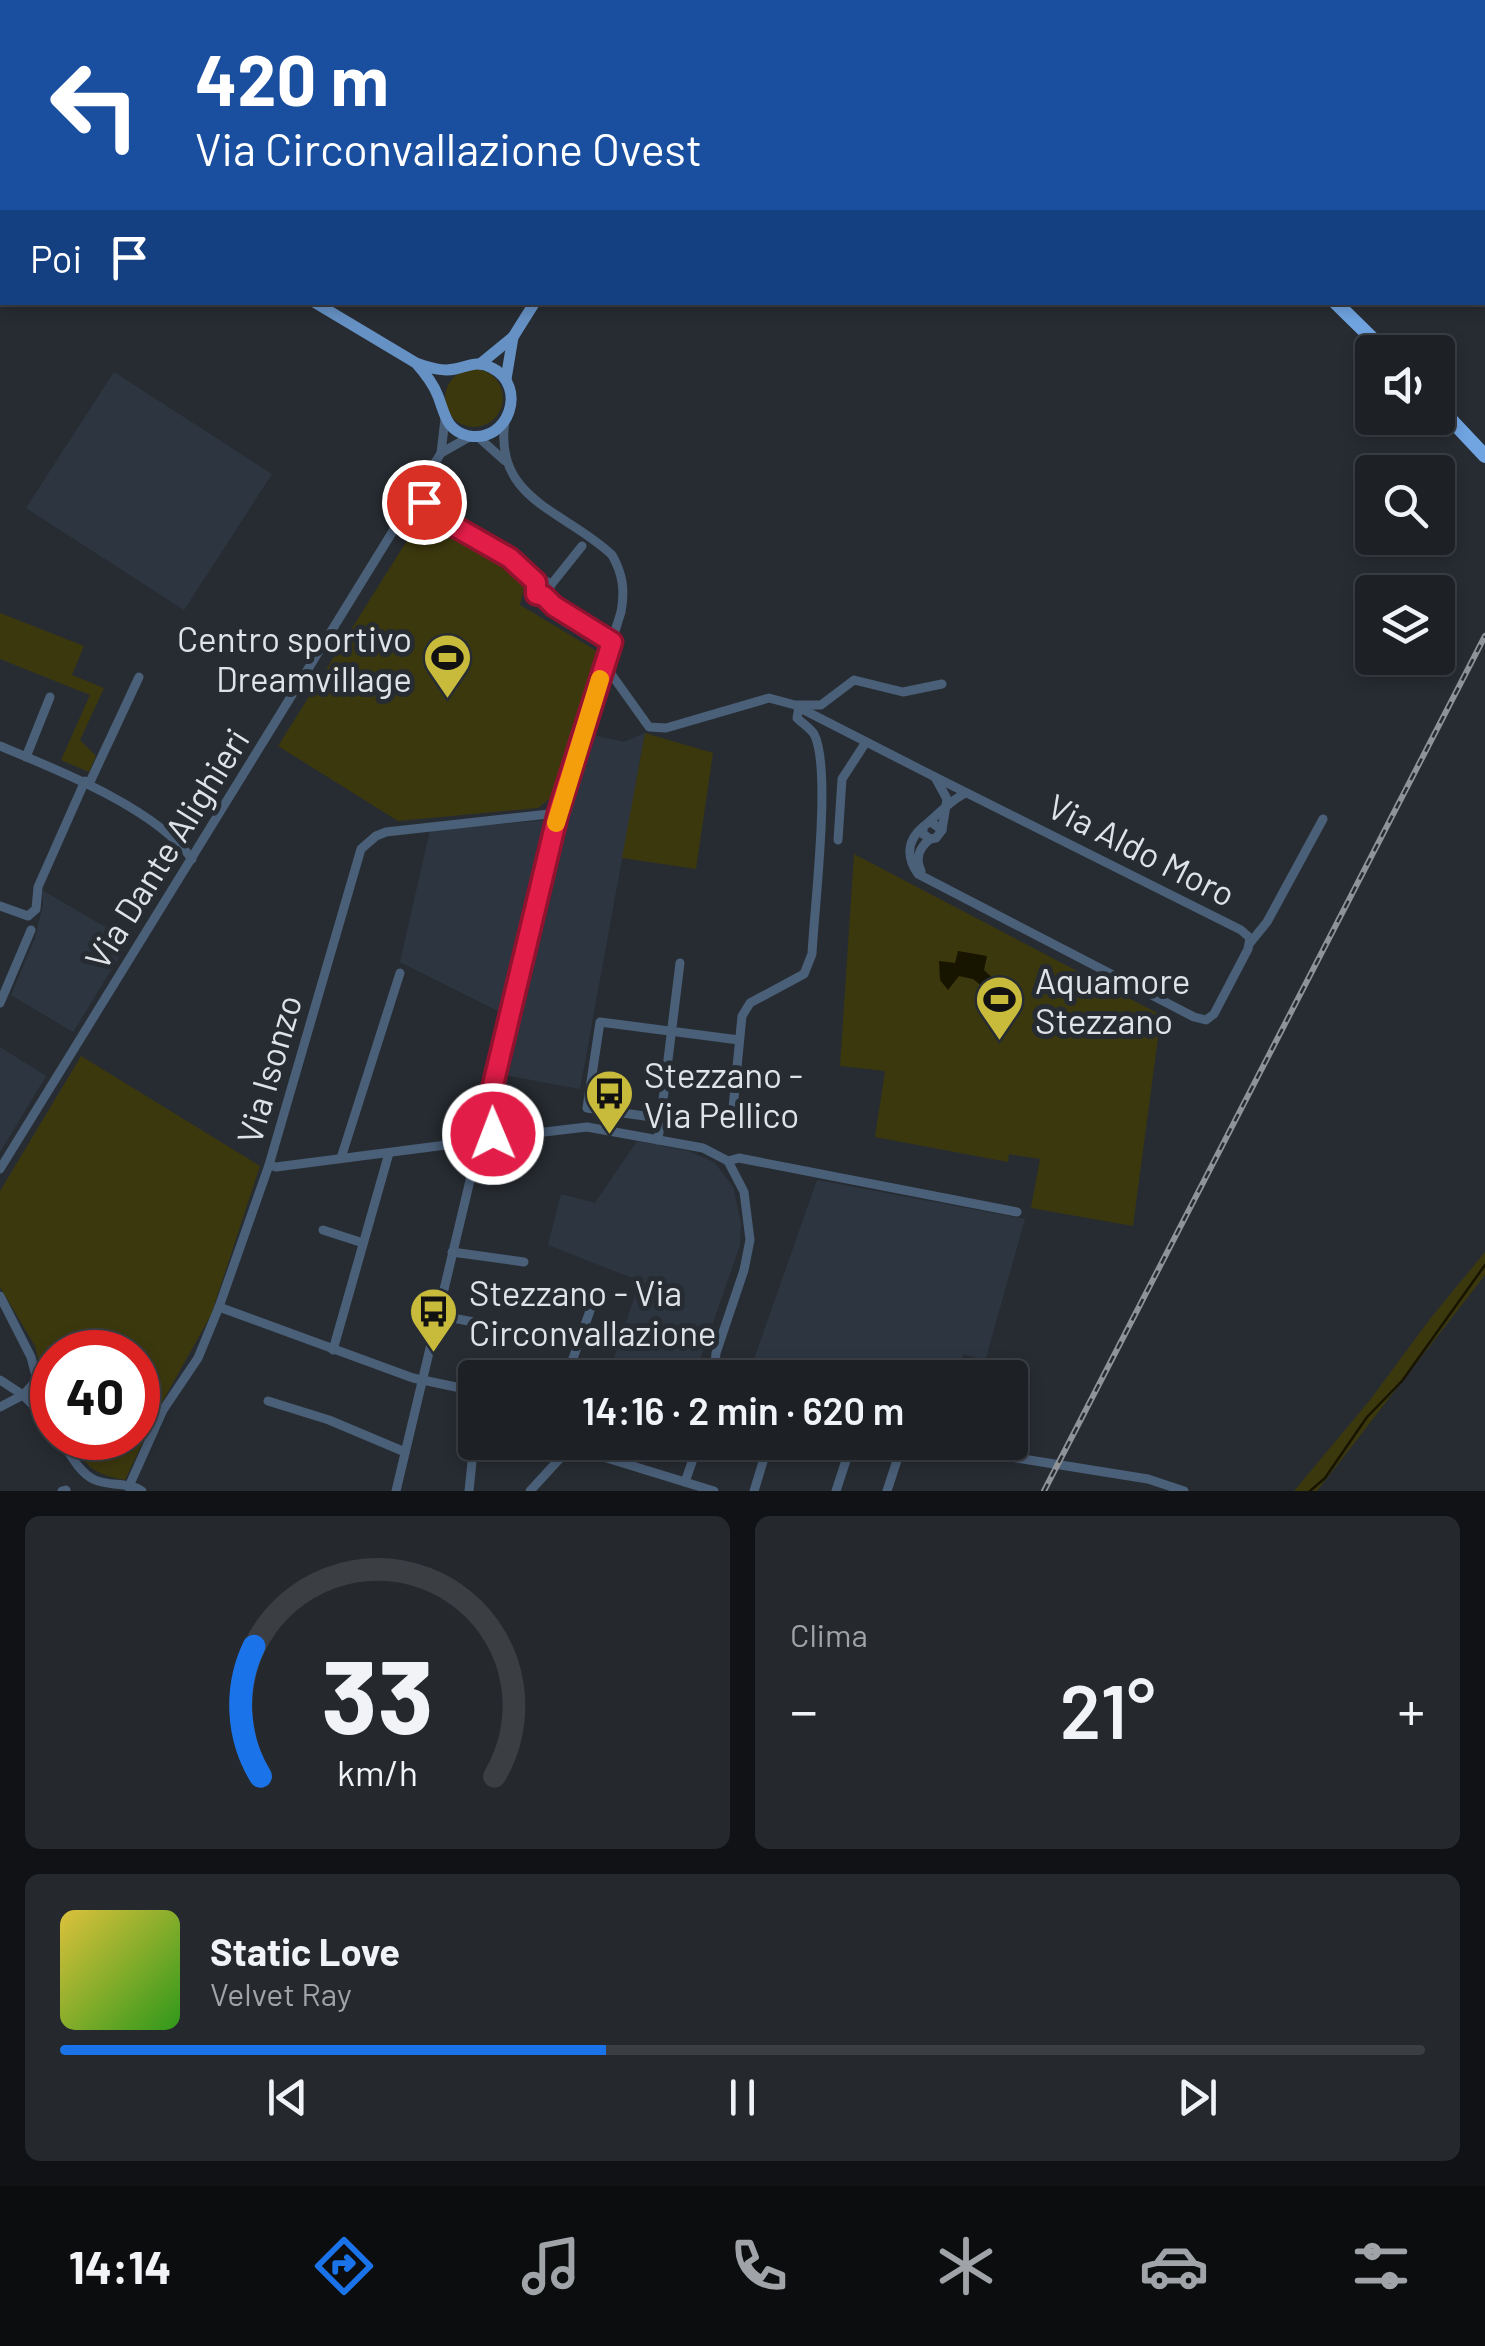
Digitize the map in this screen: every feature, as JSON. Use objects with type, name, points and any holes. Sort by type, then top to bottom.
[{"type":"highway","points":[[1338,305],[1369,335]]},
{"type":"highway","points":[[1455,424],[1485,456]]},
{"type":"main road","points":[[319,305],[416,363],[434,369],[480,364],[513,337],[533,305]]},
{"type":"main road","points":[[506,380],[513,337]]},
{"type":"main road","points":[[416,363],[439,398],[444,419],[461,433],[474,436],[488,434],[505,421],[512,400],[499,372],[480,364]]},
{"type":"main road","points":[[439,398],[441,387],[456,369]]},
{"type":"street","name":"Via Dante Alighieri","points":[[0,1169],[441,454],[444,419]]},
{"type":"street","points":[[396,1491],[477,1144],[489,1128],[488,1106],[558,813],[624,593],[621,572],[612,555],[519,487],[506,462],[502,442],[505,421]]},
{"type":"street","points":[[474,436],[506,462]]},
{"type":"street","name":"Via Dante Alighieri","points":[[441,454],[474,436]]},
{"type":"street","points":[[420,488],[433,514]]},
{"type":"street","points":[[410,505],[510,558],[536,582],[544,580],[554,606],[612,642]]},
{"type":"street","points":[[547,591],[582,546]]},
{"type":"street","points":[[604,664],[649,727],[666,728],[768,698],[797,706],[821,705],[854,680],[902,692],[942,684]]},
{"type":"street","points":[[0,906],[28,916],[36,909],[38,887],[138,677]]},
{"type":"street","points":[[26,757],[50,696]]},
{"type":"street","points":[[733,1108],[742,1016],[750,1003],[804,974],[812,954],[821,764],[813,732],[796,718],[797,706]]},
{"type":"street","name":"Via Aldo Moro","points":[[797,706],[1241,930],[1250,938],[1250,944],[1214,1014],[1202,1020],[929,881]]},
{"type":"street","points":[[838,840],[842,779],[866,742]]},
{"type":"street","points":[[0,746],[87,783],[178,839],[192,859]]},
{"type":"street","points":[[929,881],[919,869],[918,859],[922,846],[942,830],[948,808],[944,788],[935,776]]},
{"type":"street","points":[[929,881],[910,863],[914,834],[966,792]]},
{"type":"street","name":"Via Isonzo","points":[[130,1488],[162,1410],[198,1358],[218,1307],[269,1165],[362,849],[376,836],[558,813]]},
{"type":"street","points":[[1250,944],[1268,922],[1323,820]]},
{"type":"street","points":[[927,824],[942,830]]},
{"type":"street","points":[[927,824],[923,834],[930,840]]},
{"type":"street","points":[[178,839],[202,842]]},
{"type":"street","points":[[0,1002],[31,930]]},
{"type":"street","points":[[658,1140],[680,963]]},
{"type":"street","points":[[342,1158],[400,972]]},
{"type":"street","points":[[659,1118],[588,1108],[600,1022],[739,1040]]},
{"type":"street","points":[[489,1128],[511,1134],[577,1126],[704,1148],[728,1160],[739,1158],[1017,1212]]},
{"type":"street","points":[[269,1165],[477,1144]]},
{"type":"street","points":[[333,1350],[389,1153]]},
{"type":"street","points":[[716,1360],[750,1240],[744,1192],[728,1160]]},
{"type":"street","points":[[323,1230],[364,1243]]},
{"type":"street","points":[[452,1252],[524,1262]]},
{"type":"street","points":[[0,1296],[30,1355]]},
{"type":"street","points":[[218,1307],[422,1381],[458,1388]]},
{"type":"street","points":[[572,1360],[591,1308]]},
{"type":"street","points":[[437,1315],[505,1328]]},
{"type":"street","points":[[0,1380],[30,1402]]},
{"type":"street","points":[[0,1407],[30,1387]]},
{"type":"street","points":[[268,1401],[329,1420],[405,1452]]},
{"type":"street","points":[[75,1460],[97,1481],[142,1491]]},
{"type":"street","points":[[469,1491],[472,1460]]},
{"type":"street","points":[[533,1490],[559,1460]]},
{"type":"street","points":[[613,1460],[714,1491]]},
{"type":"street","points":[[686,1482],[693,1460]]},
{"type":"street","points":[[754,1491],[763,1460]]},
{"type":"street","points":[[836,1491],[846,1460]]},
{"type":"street","points":[[887,1491],[897,1460]]},
{"type":"street","points":[[1028,1460],[1148,1479],[1184,1491]]},
{"type":"shaded area","points":[[474,369],[494,378],[503,398],[494,418],[474,427],[454,418],[445,398],[454,378]]},
{"type":"shaded area","points":[[114,372],[272,474],[184,610],[26,508]]},
{"type":"shaded area","name":"Centro sportivo Dreamvillage","points":[[418,523],[462,539],[502,563],[525,584],[520,605],[600,653],[558,792],[538,808],[398,821],[278,746]]},
{"type":"shaded area","points":[[0,613],[84,646],[72,675],[104,688],[80,740],[96,756],[89,772],[61,760],[90,695],[0,659]]},
{"type":"shaded area","points":[[645,733],[580,1089],[499,1074],[588,734],[624,742]]},
{"type":"shaded area","points":[[645,733],[713,753],[696,869],[622,858]]},
{"type":"shaded area","points":[[550,820],[502,1013],[400,962],[430,830]]},
{"type":"shaded area","name":"Aquamore Stezzano","points":[[854,854],[1161,1015],[1133,1226],[1031,1208],[1040,1159],[1009,1154],[1008,1162],[875,1137],[885,1071],[840,1066]]},
{"type":"shaded area","points":[[42,890],[129,941],[73,1032],[11,995],[35,938],[43,905]]},
{"type":"shaded area","points":[[958,951],[987,956],[984,970],[997,982],[989,992],[973,979],[959,976],[948,990],[940,980],[939,961],[955,963]]},
{"type":"shaded area","points":[[0,1047],[46,1076],[0,1152]]},
{"type":"shaded area","points":[[81,1056],[260,1166],[211,1315],[160,1406],[160,1330],[30,1330],[30,1338],[0,1287],[0,1191]]},
{"type":"shaded area","points":[[637,1141],[688,1151],[714,1162],[733,1187],[741,1222],[740,1245],[700,1360],[614,1358],[640,1281],[548,1245],[561,1194],[595,1203]]},
{"type":"shaded area","points":[[817,1180],[1025,1219],[985,1360],[964,1354],[962,1360],[754,1360]]},
{"type":"shaded area","points":[[1485,1252],[1485,1275],[1317,1491],[1294,1491],[1370,1400]]},
{"type":"shaded area","points":[[84,1460],[134,1460],[125,1480],[90,1467]]},
{"type":"waterway","points":[[1310,1491],[1325,1478],[1367,1417],[1402,1381],[1485,1265]]},
{"type":"railway","points":[[1044,1491],[1485,636]]},
{"type":"slow traffic","points":[[556,823],[600,679]]},
{"type":"place","name":"Centro sportivo Dreamvillage","points":[[447,700]]},
{"type":"place","name":"Aquamore Stezzano","points":[[1000,1042]]},
{"type":"place","name":"Stezzano - Via Pellico","points":[[609,1136]]},
{"type":"place","name":"Stezzano - Via Circonvallazione","points":[[434,1354]]},
{"type":"route","points":[[424,502],[433,514],[510,558],[536,582],[536,594],[612,642],[551,841],[488,1106],[496,1128],[493,1134]]}]
